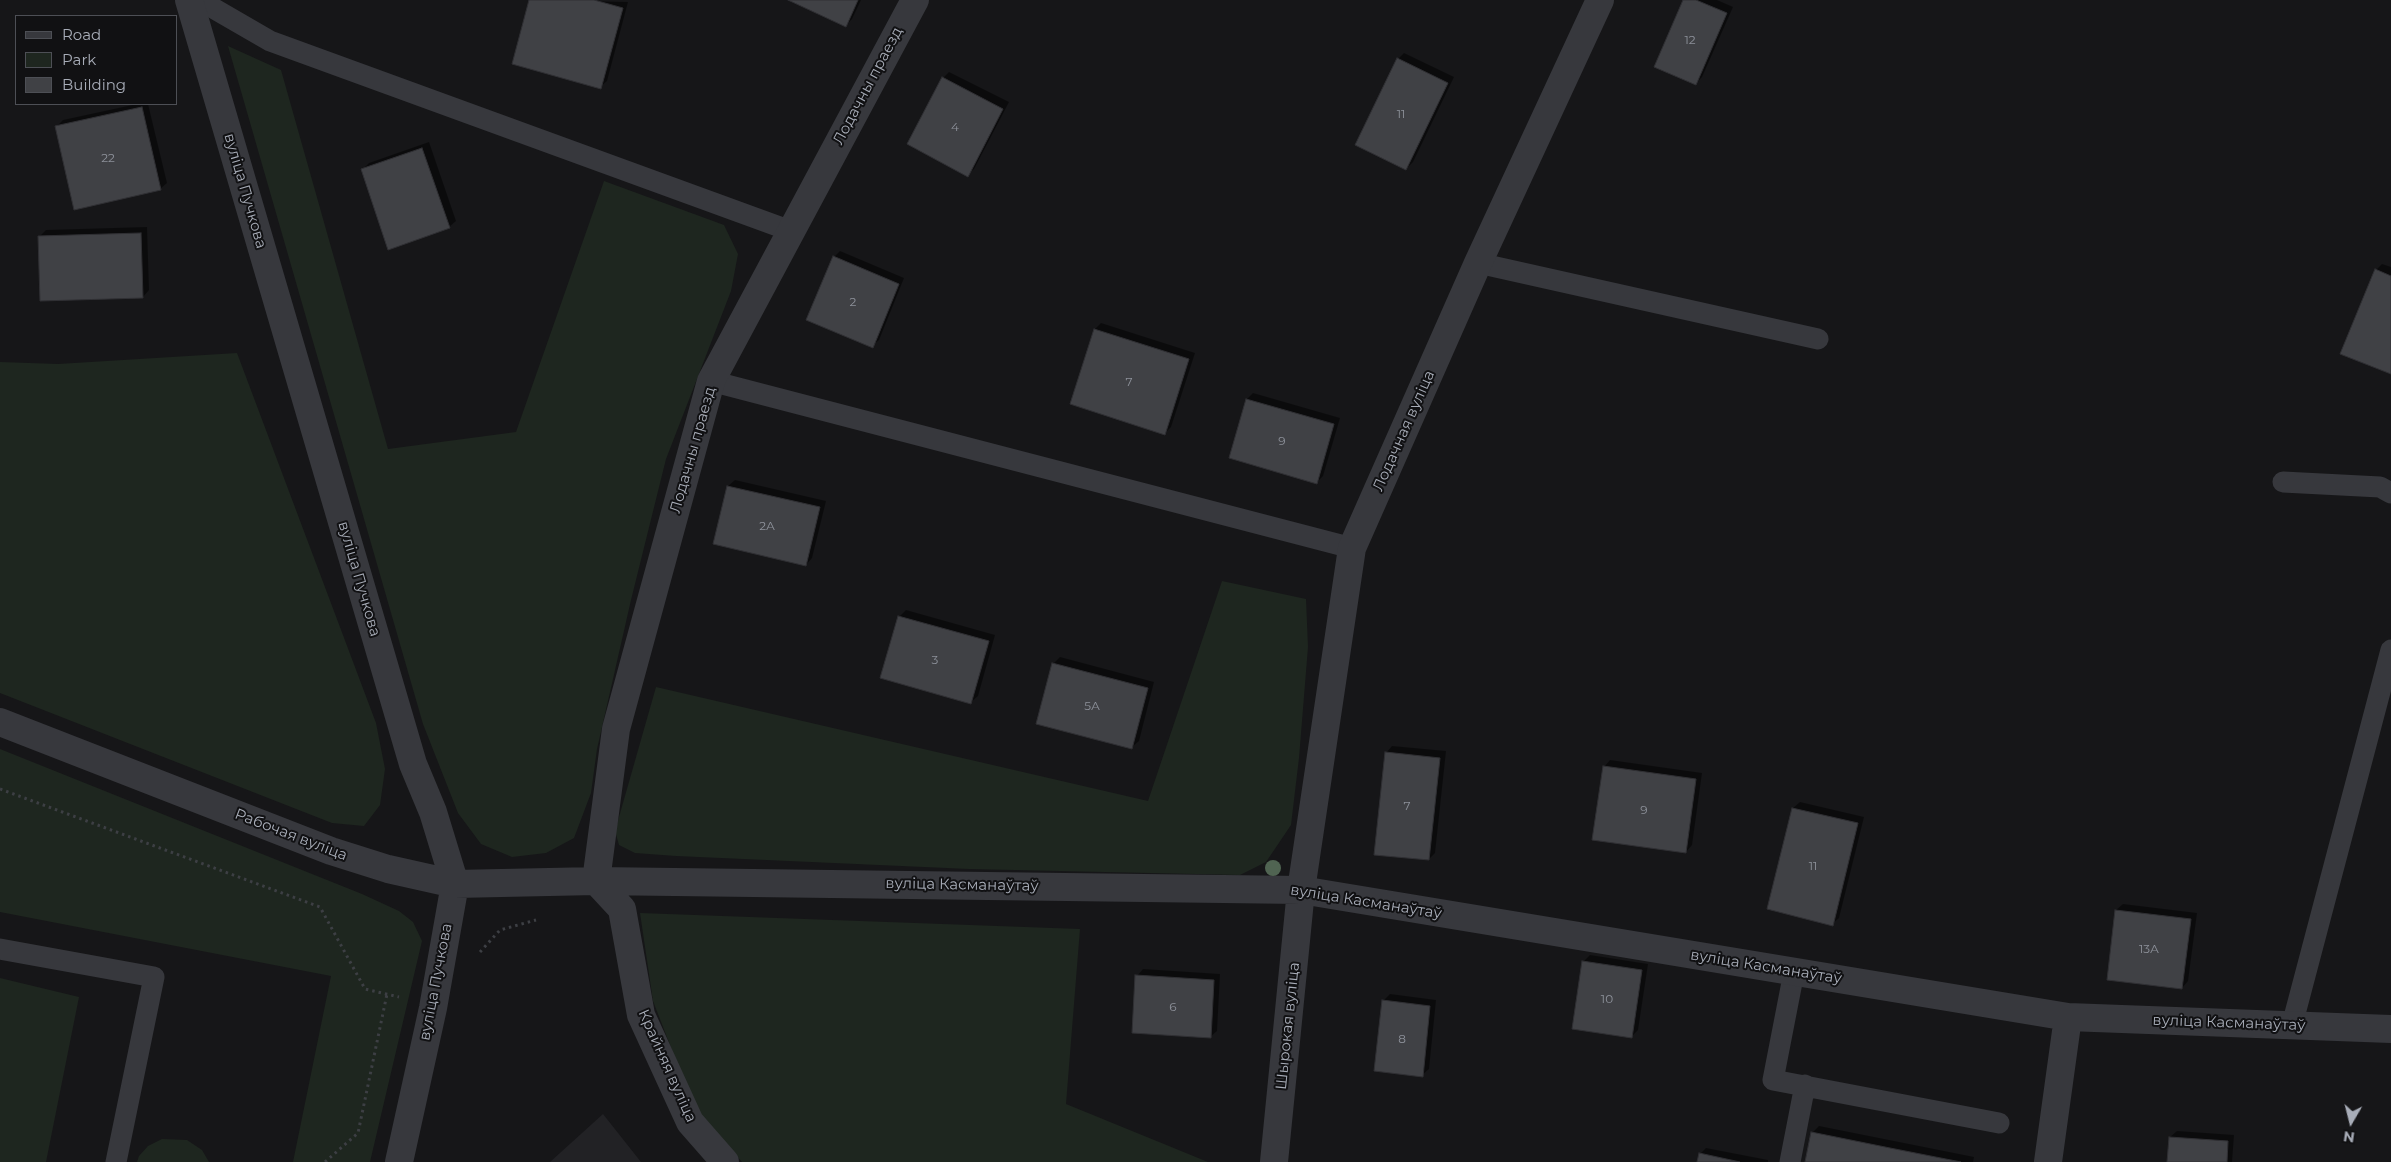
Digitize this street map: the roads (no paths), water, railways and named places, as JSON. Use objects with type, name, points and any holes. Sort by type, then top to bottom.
[{"type":"street","name":"вуліца Пучкова","points":[[189,0],[410,754],[433,812],[455,884],[434,1002],[399,1162]]},
{"type":"street","name":"Лодачны праезд","points":[[596,880],[616,729],[711,382],[915,0]]},
{"type":"street","name":"Лодачная вуліца","points":[[1301,890],[1352,548],[1478,263],[1600,0]]},
{"type":"street","name":"Рабочая вуліца","points":[[0,722],[331,851],[388,869],[455,884],[596,880]]},
{"type":"street","name":"вуліца Касманаўтаў","points":[[596,880],[1301,890],[2068,1017],[2391,1029]]},
{"type":"street","name":"Крайняя вуліца","points":[[596,880],[622,909],[641,1015],[690,1122],[725,1162]]},
{"type":"street","name":"Шырокая вуліца","points":[[1274,1162],[1301,890]]},
{"type":"street","points":[[2048,1162],[2068,1017]]},
{"type":"lane","points":[[199,0],[270,41],[791,231]]},
{"type":"lane","points":[[1478,263],[1818,339]]},
{"type":"lane","points":[[711,382],[1352,548]]},
{"type":"lane","points":[[2284,482],[2380,486],[2391,493]]},
{"type":"lane","points":[[2292,1025],[2391,650]]},
{"type":"lane","points":[[0,948],[154,977],[116,1162]]},
{"type":"lane","points":[[1794,972],[1772,1080],[1999,1124]]},
{"type":"lane","points":[[1790,1162],[1805,1086]]}]
